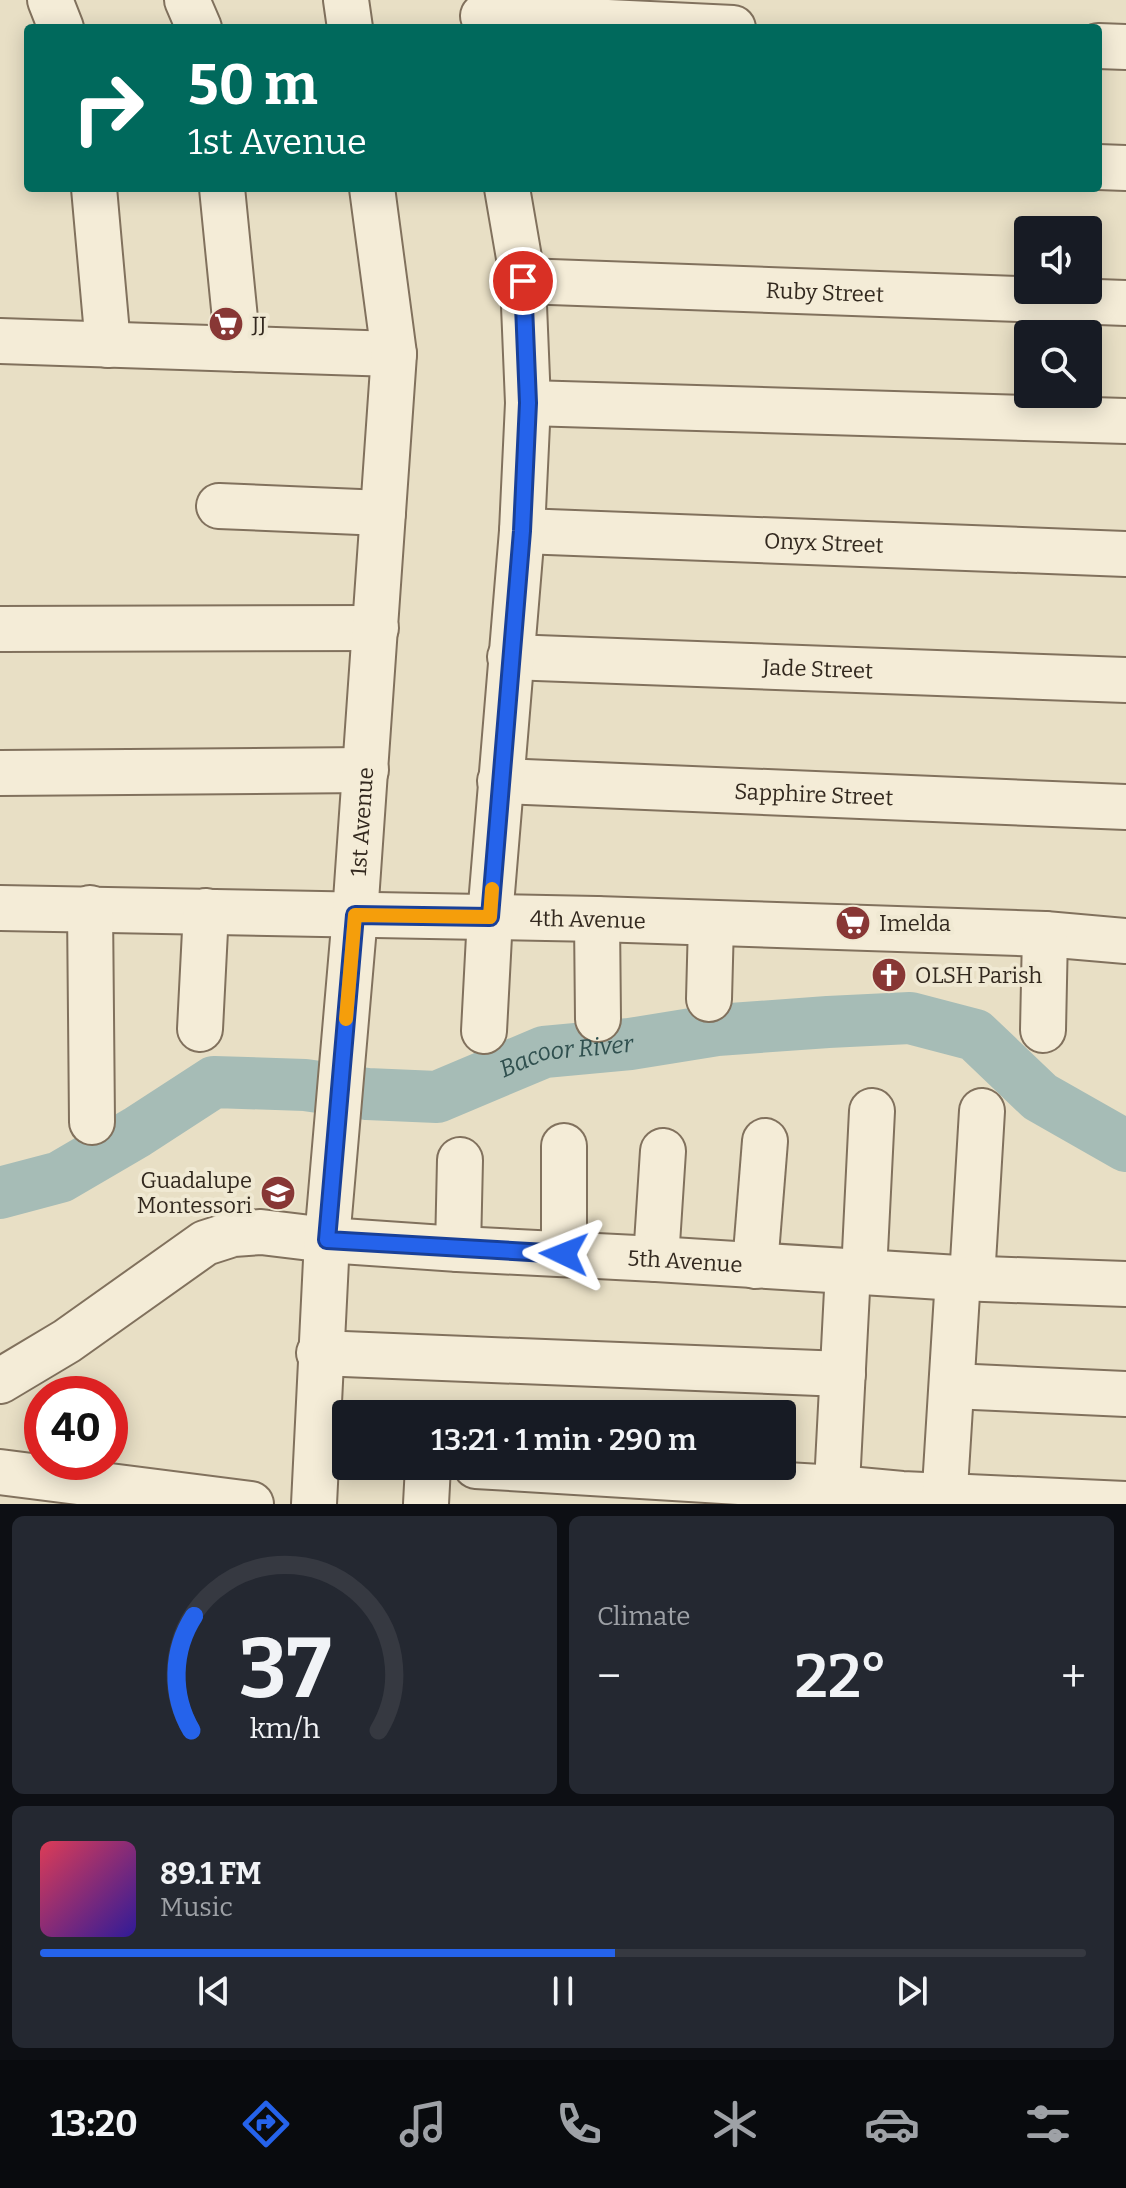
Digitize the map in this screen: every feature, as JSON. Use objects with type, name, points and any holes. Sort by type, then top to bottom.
[{"type":"street","points":[[50,0],[59,24]]},
{"type":"street","points":[[187,0],[197,24]]},
{"type":"street","points":[[346,0],[349,24]]},
{"type":"street","points":[[483,15],[656,24]]},
{"type":"street","points":[[1102,46],[1126,47]]},
{"type":"street","points":[[1102,167],[1126,168]]},
{"type":"street","points":[[94,192],[108,345]]},
{"type":"street","points":[[222,192],[238,349]]},
{"type":"street","name":"1st Avenue","points":[[314,1504],[331,1459],[319,1353],[366,770],[394,354],[373,192]]},
{"type":"street","points":[[484,1031],[500,781],[522,531],[528,403],[523,281],[508,192]]},
{"type":"street","name":"Ruby Street","points":[[523,281],[1126,303]]},
{"type":"street","points":[[0,341],[394,354]]},
{"type":"street","points":[[528,403],[1126,421]]},
{"type":"street","points":[[219,506],[383,513]]},
{"type":"street","name":"Onyx Street","points":[[522,531],[1126,554]]},
{"type":"street","points":[[0,629],[376,628]]},
{"type":"street","name":"Jade Street","points":[[510,657],[1126,680]]},
{"type":"street","points":[[0,773],[366,770]]},
{"type":"street","name":"Sapphire Street","points":[[500,781],[1126,807]]},
{"type":"street","name":"4th Avenue","points":[[0,908],[597,919],[1045,934],[1126,941]]},
{"type":"street","points":[[90,908],[92,1122]]},
{"type":"street","points":[[200,1029],[206,911]]},
{"type":"street","points":[[597,919],[598,1019]]},
{"type":"street","points":[[709,999],[711,923]]},
{"type":"street","points":[[1043,1030],[1045,934]]},
{"type":"street","points":[[836,1496],[843,1374],[872,1111]]},
{"type":"street","points":[[945,1500],[952,1386],[982,1111]]},
{"type":"street","points":[[755,1266],[765,1141]]},
{"type":"street","points":[[564,1146],[564,1254]]},
{"type":"street","points":[[656,1259],[663,1151]]},
{"type":"street","points":[[458,1249],[460,1160]]},
{"type":"street","name":"5th Avenue","points":[[0,1381],[67,1341],[205,1243],[233,1234],[261,1232],[458,1249],[965,1278],[1126,1284]]},
{"type":"street","points":[[319,1353],[843,1374]]},
{"type":"street","points":[[952,1386],[1126,1394]]},
{"type":"street","points":[[0,1472],[251,1504]]},
{"type":"street","points":[[426,1504],[427,1480]]},
{"type":"street","points":[[532,1486],[1126,1504]]},
{"type":"waterway","name":"Bacoor River","points":[[0,1193],[60,1177],[214,1082],[305,1085],[367,1094],[437,1097],[544,1052],[630,1044],[717,1030],[910,1018],[975,1035],[1040,1097],[1126,1146]]},
{"type":"slow traffic","points":[[346,1019],[355,915],[490,917],[492,889]]},
{"type":"place","name":"JJ","points":[[226,324]]},
{"type":"place","name":"Imelda","points":[[853,923]]},
{"type":"place","name":"OLSH Parish","points":[[889,975]]},
{"type":"place","name":"Guadalupe Montessori","points":[[278,1193]]},
{"type":"route","points":[[523,281],[528,403],[522,531],[490,917],[355,915],[327,1240],[564,1254]]}]
